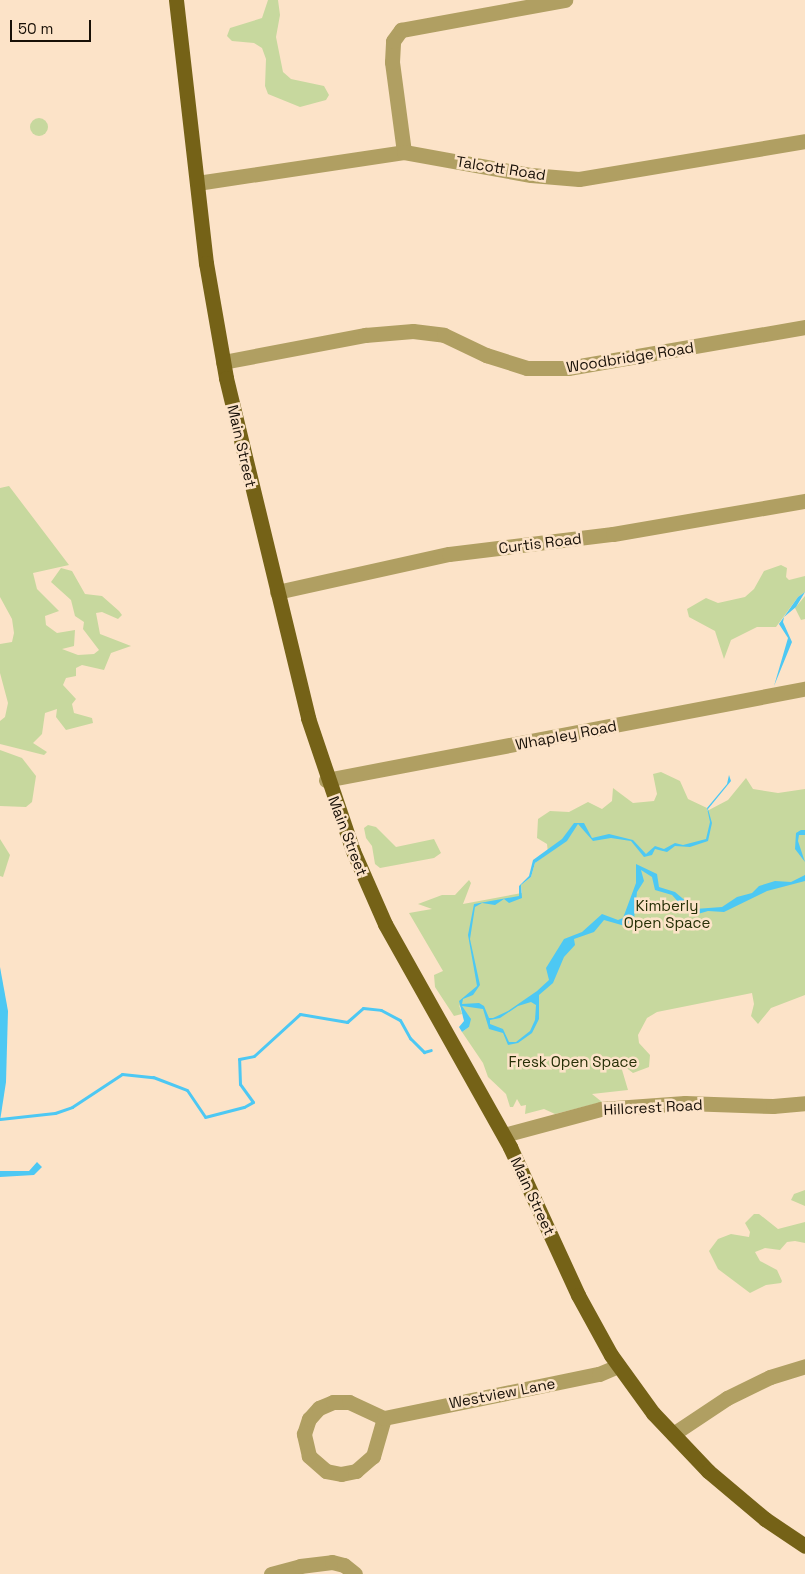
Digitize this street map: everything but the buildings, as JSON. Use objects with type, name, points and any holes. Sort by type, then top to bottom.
[{"type":"main road","name":"Main Street","points":[[176,0],[197,184],[223,362],[277,592],[326,780],[353,851],[386,924],[504,1134],[588,1316],[618,1366],[673,1434],[708,1471],[745,1504],[805,1546]]},
{"type":"street","points":[[404,152],[392,62],[393,41],[401,30],[565,0]]},
{"type":"street","name":"Talcott Road","points":[[197,184],[404,152],[531,175],[579,179],[805,141]]},
{"type":"street","name":"Woodbridge Road","points":[[223,362],[365,335],[413,331],[444,335],[486,355],[527,368],[568,368],[805,327]]},
{"type":"street","name":"Curtis Road","points":[[277,592],[449,554],[613,534],[805,501]]},
{"type":"street","name":"Whapley Road","points":[[326,780],[805,689]]},
{"type":"street","name":"Hillcrest Road","points":[[504,1134],[601,1109],[685,1103],[772,1106],[805,1102]]},
{"type":"street","name":"Westview Lane","points":[[384,1418],[599,1374],[618,1366]]},
{"type":"street","points":[[673,1434],[727,1398],[770,1377],[805,1366]]},
{"type":"street","points":[[349,1402],[384,1418],[373,1456],[356,1471],[341,1474],[326,1471],[309,1456],[304,1442],[306,1426],[314,1413],[326,1404],[349,1402]]},
{"type":"street","points":[[271,1574],[300,1566],[332,1562],[344,1565],[355,1574]]},
{"type":"green space","points":[[268,0],[278,0],[280,15],[276,37],[283,72],[291,79],[324,86],[329,95],[326,100],[300,107],[268,94],[265,86],[266,59],[262,48],[254,43],[232,41],[227,36],[230,28],[262,18]]},
{"type":"green space","points":[[35,118],[43,118],[48,123],[46,134],[35,136],[30,131],[30,123]]},
{"type":"green space","points":[[9,486],[69,565],[33,573],[37,589],[59,611],[45,616],[46,625],[57,633],[75,630],[74,646],[62,649],[78,655],[94,654],[99,650],[83,629],[84,622],[75,616],[71,600],[51,582],[61,568],[72,571],[85,594],[102,596],[122,615],[118,619],[102,612],[96,613],[100,634],[131,646],[111,653],[104,670],[82,665],[76,668],[76,676],[66,678],[63,685],[76,699],[72,704],[74,713],[92,718],[93,723],[66,730],[56,717],[57,709],[45,713],[42,734],[33,743],[47,752],[44,755],[0,744],[0,721],[5,717],[8,703],[0,673],[0,644],[12,642],[14,633],[12,619],[0,597],[0,488]]},
{"type":"green space","points":[[781,565],[787,568],[786,577],[789,580],[805,576],[805,592],[798,597],[776,627],[757,627],[731,640],[724,659],[715,631],[689,617],[687,609],[706,598],[718,603],[745,597],[754,589],[764,571]]},
{"type":"green space","points":[[805,596],[805,619],[801,620],[795,608]]},
{"type":"green space","points":[[0,750],[22,758],[36,776],[32,802],[26,807],[0,806]]},
{"type":"green space","name":"Kimberly Open Space","points":[[661,772],[680,781],[688,799],[707,808],[707,811],[728,800],[746,778],[753,789],[778,793],[805,789],[805,995],[771,1008],[758,1024],[751,1016],[754,1004],[752,993],[657,1012],[647,1018],[638,1035],[639,1043],[650,1055],[649,1067],[633,1073],[620,1063],[628,1090],[592,1094],[602,1102],[555,1114],[544,1109],[525,1114],[526,1105],[521,1106],[517,1099],[513,1107],[510,1107],[506,1094],[488,1077],[483,1063],[462,1032],[469,1027],[468,1015],[459,1005],[462,1014],[454,1016],[435,987],[434,975],[443,971],[409,913],[432,909],[418,904],[442,895],[455,895],[469,880],[471,883],[463,904],[522,893],[521,885],[531,877],[535,863],[548,853],[547,844],[537,838],[538,819],[550,811],[569,812],[588,802],[602,809],[612,801],[613,788],[633,803],[654,801],[657,794],[653,774]]},
{"type":"green space","points":[[368,825],[376,827],[396,847],[434,839],[441,853],[434,858],[380,868],[375,864],[372,846],[366,838],[364,828]]},
{"type":"green space","points":[[0,839],[10,855],[3,877],[0,876]]},
{"type":"green space","points":[[805,1190],[805,1206],[791,1200],[794,1194]]},
{"type":"green space","points":[[754,1214],[759,1214],[778,1229],[805,1222],[805,1243],[787,1242],[780,1250],[765,1248],[755,1252],[760,1261],[777,1270],[782,1281],[781,1283],[766,1285],[750,1293],[718,1269],[709,1251],[718,1239],[731,1234],[749,1237],[750,1232],[745,1223]]},
{"type":"water","points":[[805,592],[796,607],[784,617],[783,622],[792,642],[774,686],[788,638],[779,624],[798,597]]},
{"type":"water","points":[[729,775],[731,781],[708,809],[712,823],[708,841],[690,847],[675,846],[667,852],[655,849],[652,855],[644,857],[631,841],[611,838],[593,841],[578,824],[567,841],[535,863],[531,877],[521,885],[522,898],[509,903],[504,899],[495,905],[482,903],[475,907],[470,939],[480,985],[473,995],[463,999],[462,1004],[479,1003],[484,1006],[489,1018],[493,1018],[508,1011],[537,991],[549,980],[546,968],[564,939],[582,932],[602,914],[618,920],[623,918],[636,883],[636,864],[657,874],[659,887],[675,892],[695,909],[722,907],[737,897],[752,893],[759,886],[775,881],[791,882],[805,875],[805,881],[767,891],[724,912],[708,911],[691,916],[672,895],[655,890],[652,877],[641,870],[644,881],[637,892],[634,919],[625,926],[604,920],[594,932],[574,939],[575,945],[564,957],[553,983],[539,995],[539,1019],[532,1033],[518,1043],[508,1045],[503,1033],[489,1029],[483,1009],[462,1006],[471,1019],[469,1027],[462,1032],[459,1027],[464,1021],[459,1001],[477,986],[468,935],[474,904],[519,896],[519,886],[529,876],[533,860],[562,839],[574,823],[584,823],[592,838],[609,834],[633,840],[646,854],[655,846],[664,849],[675,843],[683,845],[706,839],[710,822],[707,808],[727,784]],"holes":[[[531,1002],[536,1005],[535,1020],[530,1031],[516,1042],[509,1042],[503,1029],[490,1024],[490,1020],[500,1018],[518,1006]]]},
{"type":"water","points":[[805,830],[805,835],[799,835],[798,841],[805,862],[795,849],[796,833]]},
{"type":"water","points":[[0,967],[8,1011],[6,1082],[0,1121]]},
{"type":"water","points":[[37,1162],[42,1167],[34,1175],[0,1177],[0,1171],[29,1171]]},
{"type":"waterway","points":[[0,1119],[55,1113],[72,1107],[122,1074],[153,1077],[187,1090],[205,1117],[244,1107],[253,1102],[240,1084],[239,1059],[254,1056],[300,1014],[347,1022],[363,1008],[381,1010],[400,1020],[410,1038],[424,1052],[431,1050]]},
{"type":"park label","name":"Fresk Open Space","points":[[573,1062]]}]
